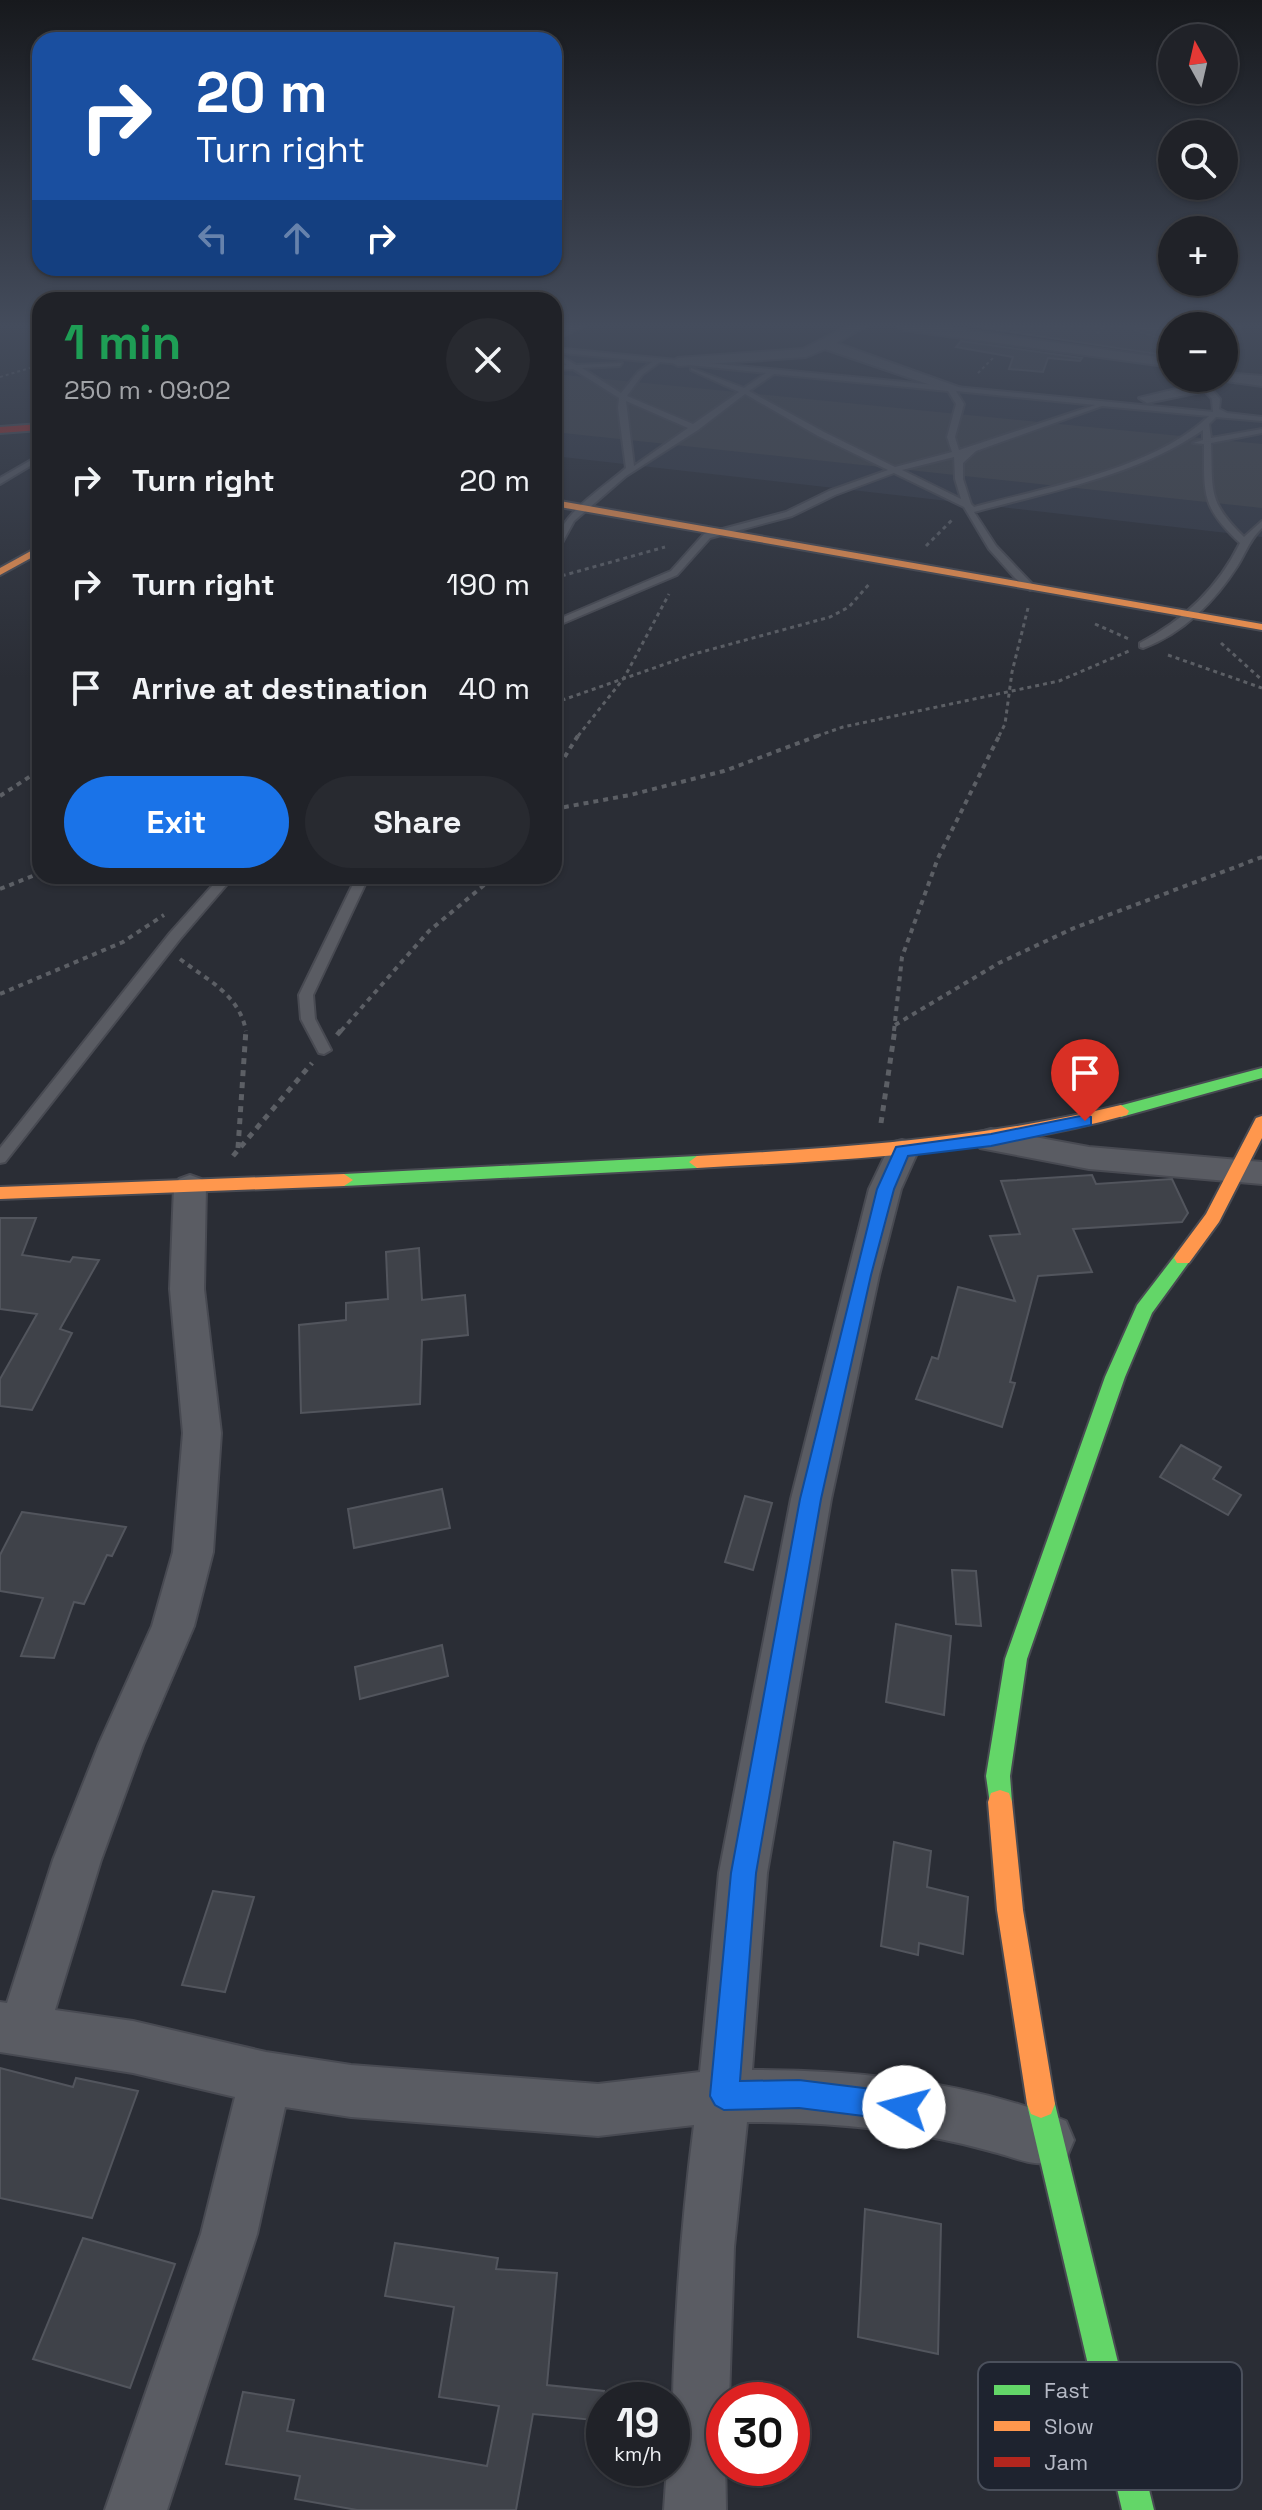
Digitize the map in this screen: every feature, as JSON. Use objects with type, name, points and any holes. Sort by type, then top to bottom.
[{"type":"street","points":[[562,505],[713,534],[1262,627]]},
{"type":"street","points":[[0,572],[32,554]]},
{"type":"street","points":[[0,1193],[201,1187],[888,1152],[991,1140],[1058,1128],[1262,1073]]},
{"type":"street","points":[[1105,2362],[1047,2140],[1010,1910],[1000,1826],[998,1776],[1007,1698],[1039,1588],[1127,1346],[1144,1310],[1249,1172],[1262,1122]]},
{"type":"street","points":[[991,1140],[1089,1158],[1249,1172]]},
{"type":"street","points":[[695,2510],[706,2247],[724,2096],[743,1873],[811,1499],[862,1275],[885,1189],[888,1152]]},
{"type":"street","points":[[201,1187],[187,1289],[202,1433],[201,1482],[193,1552],[173,1626],[121,1744],[12,2029],[133,2047],[266,2078],[351,2091],[598,2110],[724,2096],[799,2094],[956,2115],[1047,2140]]},
{"type":"street","points":[[136,2510],[229,2234],[266,2078]]},
{"type":"street","points":[[1134,2490],[1138,2510]]},
{"type":"lane","points":[[627,474],[631,464],[629,443]]},
{"type":"lane","points":[[562,536],[571,520],[627,474],[673,443]]},
{"type":"lane","points":[[843,443],[971,509],[1121,466],[1177,443]]},
{"type":"lane","points":[[949,443],[957,458],[960,487],[995,553],[1030,587]]},
{"type":"lane","points":[[562,621],[652,584],[678,569],[713,534],[789,514],[832,493],[914,463],[957,458],[991,443]]},
{"type":"lane","points":[[1172,446],[1193,443]]},
{"type":"lane","points":[[1208,443],[1205,489],[1210,503],[1243,541]]},
{"type":"lane","points":[[914,463],[927,452]]},
{"type":"lane","points":[[0,482],[32,462]]},
{"type":"lane","points":[[1143,645],[1198,616],[1233,567],[1243,541],[1262,524]]},
{"type":"lane","points":[[0,1158],[167,946],[221,884]]},
{"type":"lane","points":[[324,1050],[308,1019],[306,995],[359,884]]},
{"type":"path","points":[[562,700],[706,650],[843,612],[877,576],[925,546],[953,519],[971,509]]},
{"type":"path","points":[[562,576],[713,534]]},
{"type":"path","points":[[562,762],[592,715],[624,678],[662,609],[678,569]]},
{"type":"path","points":[[888,1152],[888,1093],[902,957],[938,858],[1005,724],[1032,596],[1030,587]]},
{"type":"path","points":[[1198,616],[1224,646],[1262,680]]},
{"type":"path","points":[[562,808],[630,795],[724,771],[843,727],[1059,681],[1143,645]]},
{"type":"path","points":[[0,796],[32,775]]},
{"type":"path","points":[[895,1025],[1024,951],[1262,857]]},
{"type":"path","points":[[0,889],[32,876]]},
{"type":"path","points":[[201,1187],[429,931],[485,884]]},
{"type":"path","points":[[0,994],[123,942],[161,916],[210,896]]},
{"type":"path","points":[[167,946],[225,993],[239,1011],[246,1038],[247,1063],[240,1093],[238,1149]]},
{"type":"shaded area","points":[[562,443],[1262,443],[1262,537],[562,457]]},
{"type":"building","points":[[1092,1175],[1096,1184],[1172,1179],[1188,1213],[1182,1222],[1073,1229],[1092,1272],[1038,1276],[1010,1382],[1015,1383],[1002,1427],[916,1399],[932,1357],[938,1359],[958,1287],[1015,1301],[990,1236],[1020,1234],[1001,1181]]},
{"type":"building","points":[[0,1218],[36,1218],[22,1255],[70,1262],[73,1257],[99,1260],[60,1329],[72,1333],[32,1410],[0,1406],[0,1379],[37,1314],[0,1309]]},
{"type":"building","points":[[419,1248],[422,1300],[465,1295],[468,1335],[422,1340],[420,1404],[301,1413],[299,1325],[346,1320],[346,1303],[388,1299],[386,1252]]},
{"type":"building","points":[[1181,1445],[1221,1467],[1213,1479],[1241,1495],[1228,1515],[1160,1477]]},
{"type":"building","points":[[442,1489],[450,1528],[354,1548],[348,1509]]},
{"type":"building","points":[[745,1496],[772,1503],[753,1570],[725,1562]]},
{"type":"building","points":[[22,1512],[126,1527],[112,1556],[107,1555],[84,1604],[74,1602],[54,1658],[21,1656],[43,1598],[0,1591],[0,1555]]},
{"type":"building","points":[[952,1570],[976,1571],[981,1626],[956,1624]]},
{"type":"building","points":[[896,1624],[951,1636],[944,1715],[886,1702]]},
{"type":"building","points":[[442,1645],[448,1676],[360,1699],[355,1667]]},
{"type":"building","points":[[894,1842],[931,1851],[927,1887],[968,1897],[963,1954],[919,1943],[918,1955],[881,1946]]},
{"type":"building","points":[[213,1891],[254,1897],[225,1992],[182,1985]]},
{"type":"building","points":[[0,2068],[73,2087],[76,2078],[138,2091],[92,2218],[0,2198]]},
{"type":"building","points":[[865,2209],[941,2224],[938,2354],[858,2337]]},
{"type":"building","points":[[83,2238],[175,2264],[130,2388],[33,2359]]},
{"type":"building","points":[[395,2243],[498,2258],[496,2269],[557,2273],[547,2385],[586,2389],[586,2419],[533,2414],[516,2510],[357,2510],[295,2499],[300,2476],[226,2464],[243,2392],[294,2400],[287,2431],[487,2466],[499,2406],[439,2397],[454,2307],[385,2296]]},
{"type":"runway","points":[[943,443],[1262,476]]},
{"type":"traffic: fast","points":[[1121,1111],[1262,1073]]},
{"type":"traffic: fast","points":[[344,1180],[697,1162]]},
{"type":"traffic: fast","points":[[1000,1802],[998,1776],[1016,1659],[1115,1377],[1144,1310],[1183,1258]]},
{"type":"traffic: fast","points":[[1041,2104],[1103,2362]]},
{"type":"traffic: fast","points":[[1133,2490],[1138,2510]]},
{"type":"traffic: slow","points":[[562,504],[1262,627]]},
{"type":"traffic: slow","points":[[0,572],[32,554]]},
{"type":"traffic: slow","points":[[697,1162],[857,1152],[963,1141],[1121,1111]]},
{"type":"traffic: slow","points":[[1183,1258],[1213,1217],[1262,1122]]},
{"type":"traffic: slow","points":[[0,1193],[344,1180]]},
{"type":"traffic: slow","points":[[1000,1802],[1010,1910],[1041,2104]]},
{"type":"route","points":[[904,2107],[799,2094],[724,2096],[743,1873],[811,1499],[862,1275],[885,1189],[902,1151],[991,1140],[1085,1121]]}]
